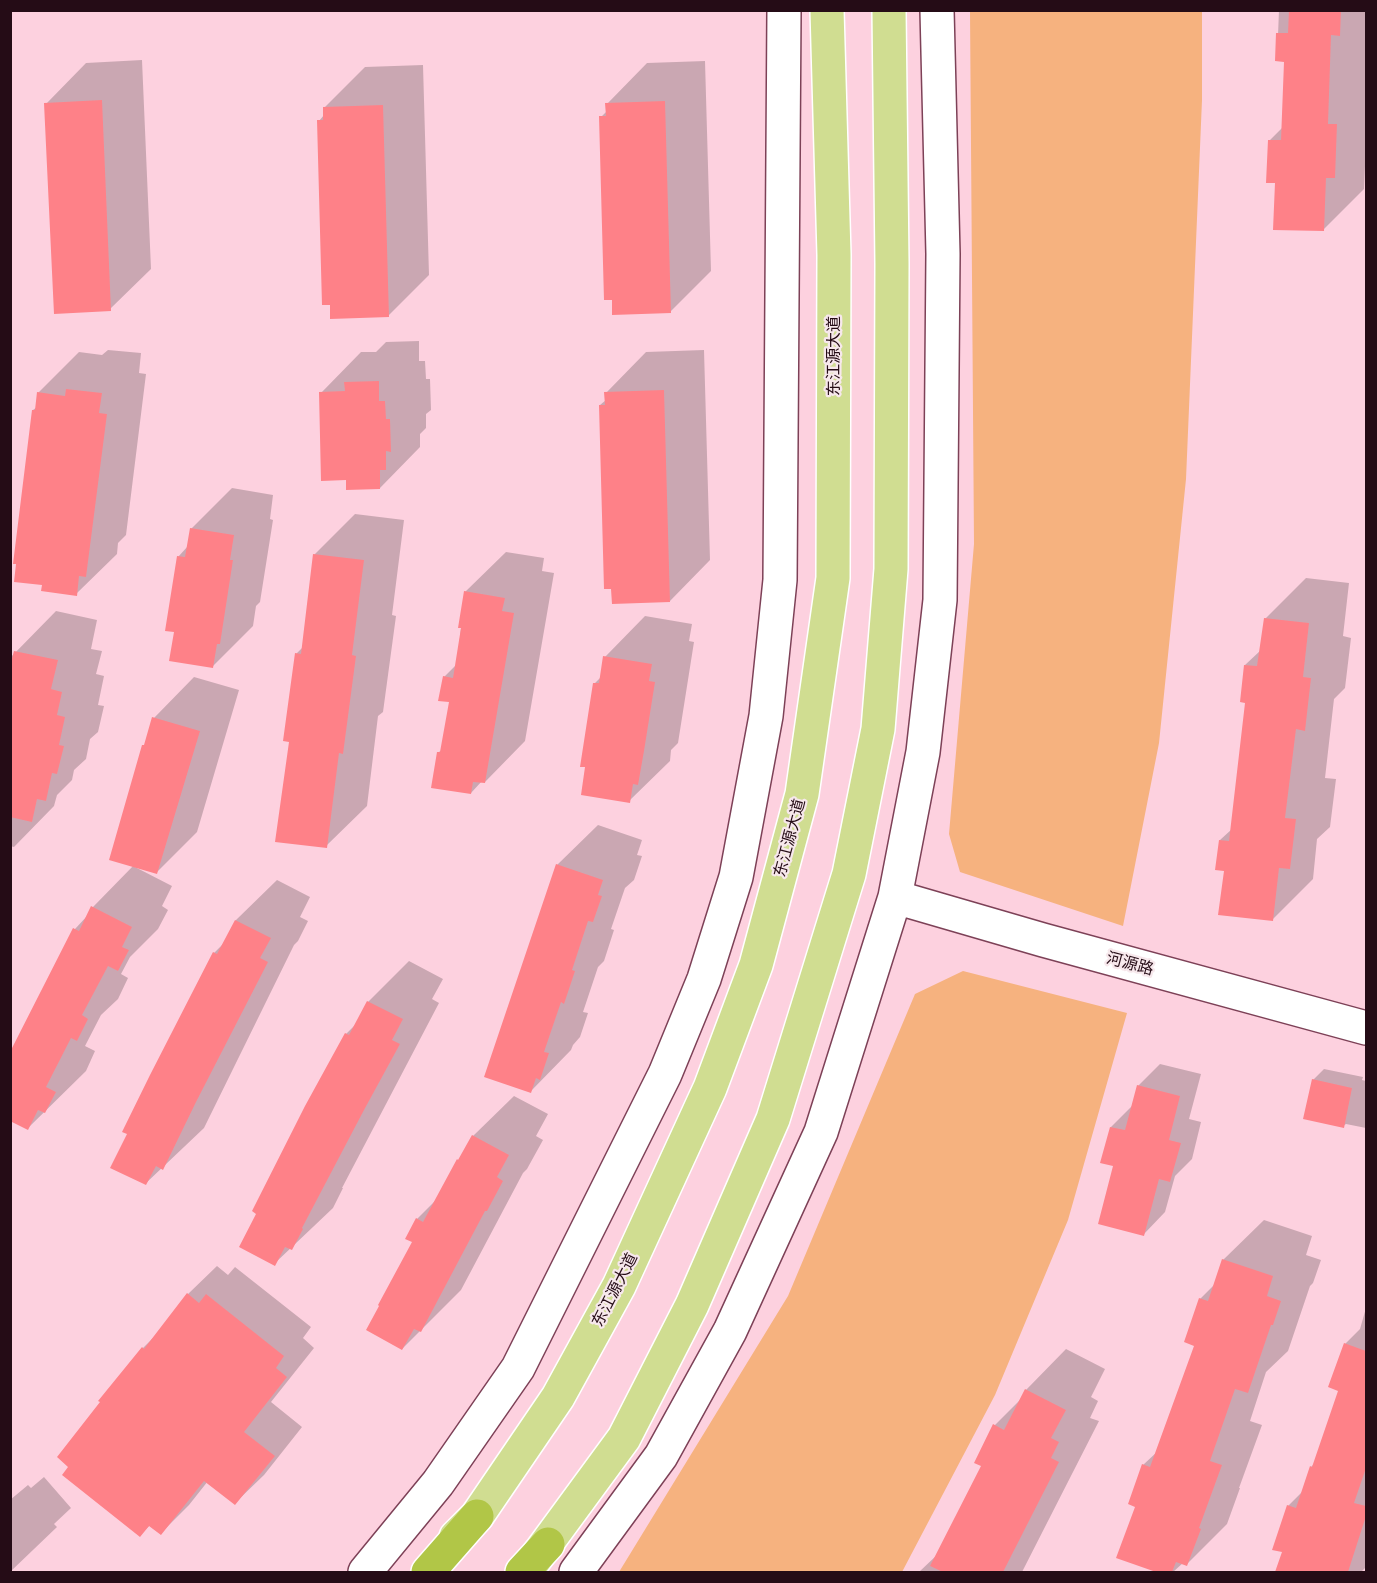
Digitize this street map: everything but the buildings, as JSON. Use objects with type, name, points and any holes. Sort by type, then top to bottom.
[{"type":"highway","points":[[428,1572],[477,1516]]},
{"type":"highway","points":[[524,1572],[548,1544]]},
{"type":"main road","name":"东江源大道","points":[[419,1572],[477,1516],[558,1398],[620,1286],[705,1098],[756,965],[802,794],[833,578],[834,255],[826,10]]},
{"type":"main road","points":[[548,1544],[624,1438],[692,1305],[773,1119],[849,874],[878,729],[891,569],[892,264],[889,10]]},
{"type":"street","points":[[364,1572],[438,1483],[518,1368],[665,1074],[704,979],[736,877],[766,716],[780,580],[784,10]]},
{"type":"street","points":[[576,1572],[661,1456],[730,1331],[821,1132],[895,897],[923,752],[940,600],[943,254],[937,10]]},
{"type":"street","name":"河源路","points":[[895,897],[1366,1028]]},
{"type":"shaded area","points":[[970,11],[1202,11],[1202,100],[1186,479],[1159,743],[1123,926],[960,872],[949,834],[974,544]]},
{"type":"shaded area","points":[[963,971],[1127,1013],[1068,1220],[995,1395],[902,1572],[619,1572],[788,1296],[915,994]]}]
